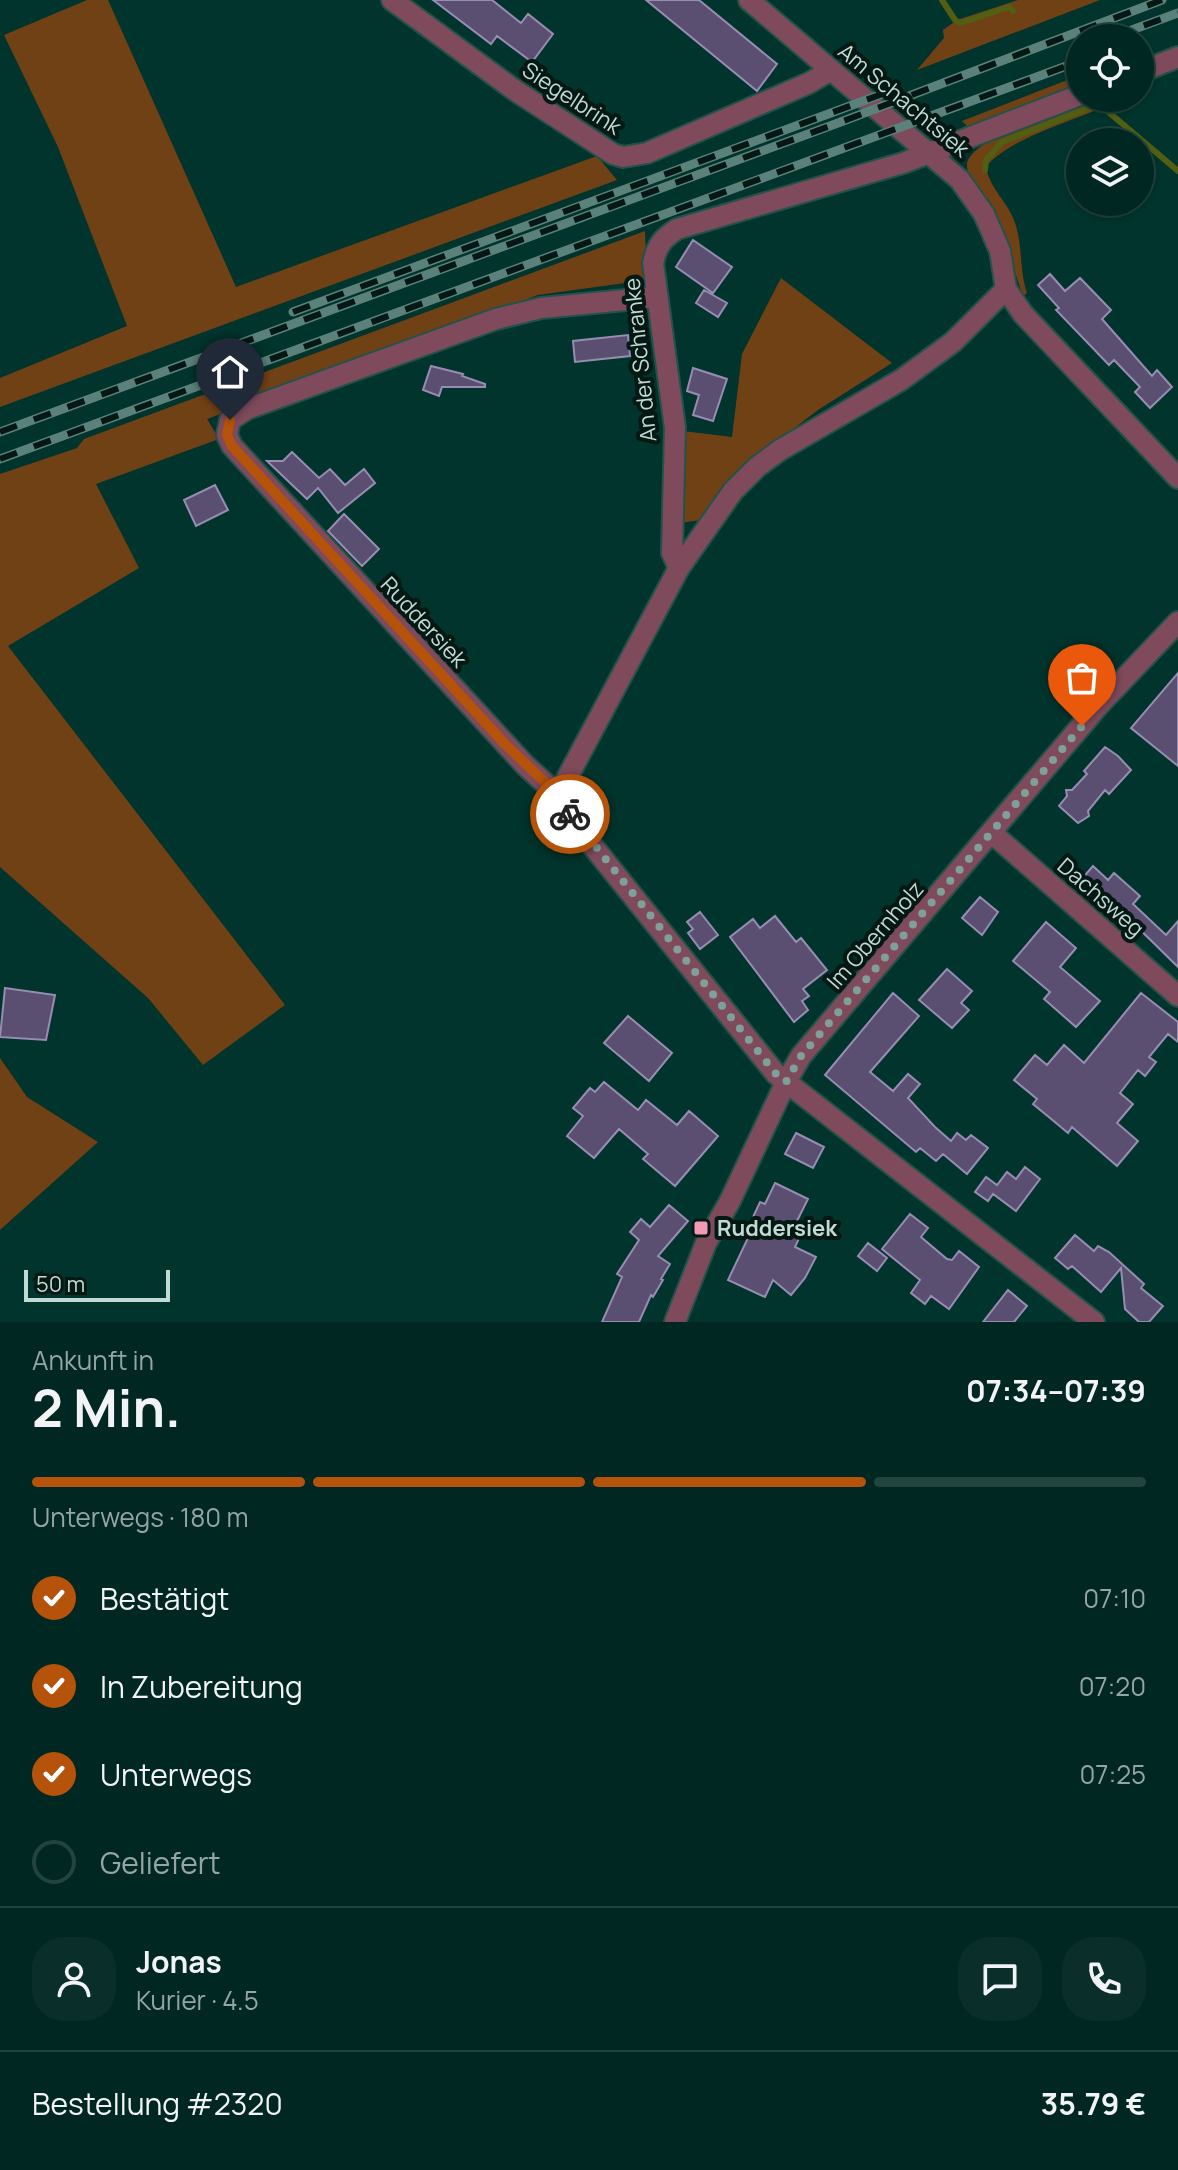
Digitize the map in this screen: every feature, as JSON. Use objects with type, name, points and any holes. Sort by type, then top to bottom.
[{"type":"street","name":"Siegelbrink","points":[[392,0],[516,91],[613,154],[623,157],[647,153],[809,83],[831,70]]},
{"type":"street","name":"Am Schachtsiek","points":[[749,0],[960,180],[984,214],[1000,251],[1006,289],[1023,314],[1178,478]]},
{"type":"street","points":[[1154,66],[1178,57]]},
{"type":"street","name":"An der Schranke","points":[[679,568],[672,553],[675,428],[653,263],[657,246],[677,229],[931,153],[1066,101]]},
{"type":"street","points":[[558,795],[679,568],[733,491],[757,467],[827,421],[901,380],[953,342],[1006,289]]},
{"type":"street","name":"Ruddersiek","points":[[657,297],[541,308],[496,319],[247,409],[226,426],[232,446],[514,754],[558,795],[583,834],[786,1082],[1094,1322]]},
{"type":"street","name":"Im Obernholz","points":[[675,1322],[706,1243],[801,1056],[993,834],[1099,705],[1178,622]]},
{"type":"street","name":"Dachsweg","points":[[993,834],[1178,996]]},
{"type":"shaded area","points":[[87,0],[108,0],[236,287],[597,156],[617,180],[0,407],[0,378],[127,326],[58,147],[4,35]]},
{"type":"shaded area","points":[[1018,0],[1100,0],[917,70],[944,38],[943,30],[957,20]]},
{"type":"shaded area","points":[[1066,80],[1066,92],[970,129],[962,121]]},
{"type":"shaded area","points":[[1066,109],[1066,112],[1091,112],[1031,136],[997,156],[986,167],[991,182],[1015,223],[1027,293],[1023,296],[995,217],[970,177],[967,166],[971,155],[983,145]]},
{"type":"shaded area","points":[[645,231],[647,280],[538,295],[207,419],[219,439],[96,484],[139,568],[8,646],[285,1005],[203,1065],[148,998],[0,867],[0,474],[77,448],[84,439]]},
{"type":"shaded area","points":[[781,278],[892,363],[818,410],[758,456],[701,520],[680,523],[683,431],[732,437],[742,354]]},
{"type":"shaded area","points":[[0,1058],[27,1097],[98,1142],[0,1230]]},
{"type":"building","points":[[433,0],[492,0],[521,23],[528,14],[553,34],[532,62],[497,36],[491,44]]},
{"type":"building","points":[[646,0],[699,0],[777,64],[757,91]]},
{"type":"building","points":[[693,240],[732,267],[713,293],[676,267]]},
{"type":"building","points":[[1050,274],[1065,291],[1080,278],[1111,310],[1102,319],[1152,376],[1157,370],[1172,387],[1150,408],[1135,392],[1140,387],[1114,360],[1109,365],[1056,310],[1059,308],[1038,285]]},
{"type":"building","points":[[704,290],[727,303],[718,317],[696,303]]},
{"type":"building","points":[[628,335],[630,356],[575,362],[573,341]]},
{"type":"building","points":[[431,366],[463,374],[485,384],[485,387],[442,387],[439,396],[423,390]]},
{"type":"building","points":[[693,368],[727,379],[713,421],[693,415],[699,395],[687,391]]},
{"type":"building","points":[[292,452],[319,478],[330,469],[345,485],[364,469],[375,483],[338,513],[318,488],[307,499],[267,461],[283,461]]},
{"type":"building","points":[[215,485],[228,510],[196,526],[184,500]]},
{"type":"building","points":[[344,514],[379,549],[362,566],[328,531]]},
{"type":"building","points":[[1178,673],[1178,766],[1131,728]]},
{"type":"building","points":[[1105,747],[1131,770],[1109,794],[1105,790],[1088,811],[1089,816],[1078,823],[1059,806],[1067,796],[1066,790],[1072,790],[1087,774],[1084,771]]},
{"type":"building","points":[[1093,866],[1108,880],[1114,873],[1140,896],[1133,904],[1166,935],[1178,921],[1178,967],[1124,914],[1121,917],[1080,881]]},
{"type":"building","points":[[980,897],[998,912],[982,935],[962,918]]},
{"type":"building","points":[[700,912],[718,935],[700,949],[688,933],[693,929],[687,922]]},
{"type":"building","points":[[775,916],[796,942],[801,938],[827,970],[803,989],[809,996],[802,1001],[808,1010],[794,1022],[730,937],[753,919],[760,928]]},
{"type":"building","points":[[1046,922],[1076,948],[1060,967],[1100,1001],[1076,1027],[1044,999],[1050,992],[1013,961]]},
{"type":"building","points":[[947,969],[972,991],[961,1003],[969,1010],[952,1028],[919,1000]]},
{"type":"building","points":[[5,988],[55,995],[46,1040],[0,1037]]},
{"type":"building","points":[[893,993],[919,1016],[870,1072],[893,1091],[908,1074],[920,1084],[908,1098],[935,1127],[951,1141],[957,1133],[966,1140],[971,1135],[988,1148],[967,1174],[943,1154],[936,1161],[920,1148],[916,1152],[825,1075]]},
{"type":"building","points":[[1141,993],[1178,1022],[1178,1042],[1168,1034],[1149,1057],[1156,1062],[1145,1076],[1138,1070],[1120,1093],[1133,1104],[1117,1123],[1138,1141],[1117,1166],[1072,1127],[1068,1133],[1033,1104],[1037,1099],[1014,1080],[1035,1055],[1047,1065],[1064,1045],[1084,1063]]},
{"type":"building","points":[[628,1016],[672,1053],[649,1081],[604,1043]]},
{"type":"building","points":[[604,1082],[638,1110],[646,1100],[677,1125],[689,1111],[718,1136],[675,1186],[643,1159],[648,1154],[619,1129],[594,1158],[567,1136],[583,1116],[573,1108],[590,1088],[595,1092]]},
{"type":"building","points":[[796,1133],[824,1147],[813,1168],[785,1154]]},
{"type":"building","points":[[1025,1167],[1040,1179],[1016,1211],[993,1194],[988,1201],[975,1192],[986,1177],[997,1185],[1007,1172],[1016,1179]]},
{"type":"building","points":[[775,1183],[808,1199],[795,1225],[803,1230],[795,1247],[816,1257],[791,1295],[773,1280],[765,1297],[728,1280],[757,1219],[753,1217],[760,1202],[765,1204]]},
{"type":"building","points":[[669,1205],[688,1221],[658,1256],[670,1264],[639,1322],[602,1322],[622,1277],[617,1274],[639,1240],[630,1232],[641,1219],[650,1227]]},
{"type":"building","points":[[910,1214],[928,1228],[921,1237],[947,1259],[952,1260],[959,1251],[979,1267],[949,1309],[931,1296],[925,1304],[911,1293],[920,1280],[882,1249]]},
{"type":"building","points":[[1075,1235],[1094,1251],[1098,1246],[1109,1252],[1144,1284],[1141,1288],[1163,1306],[1149,1322],[1139,1322],[1125,1309],[1121,1268],[1101,1292],[1072,1266],[1068,1269],[1055,1258]]},
{"type":"building","points":[[868,1243],[887,1258],[877,1271],[858,1256]]},
{"type":"building","points":[[1008,1290],[1027,1306],[1014,1322],[983,1322]]},
{"type":"waterway","points":[[942,0],[960,23],[1009,7],[1013,11]]},
{"type":"waterway","points":[[985,170],[986,160],[1002,142],[1099,104],[1178,171]]},
{"type":"railway","points":[[0,432],[1162,0]]},
{"type":"railway","points":[[1148,24],[1178,13]]},
{"type":"railway","points":[[0,459],[1066,66]]},
{"type":"railway","points":[[293,312],[893,90]]},
{"type":"way so far","points":[[570,814],[776,1074],[786,1082],[801,1056],[1082,726]]},
{"type":"place","name":"Ruddersiek","points":[[701,1228]]},
{"type":"route","points":[[230,420],[226,426],[232,446],[505,744],[558,795],[570,814]]}]
